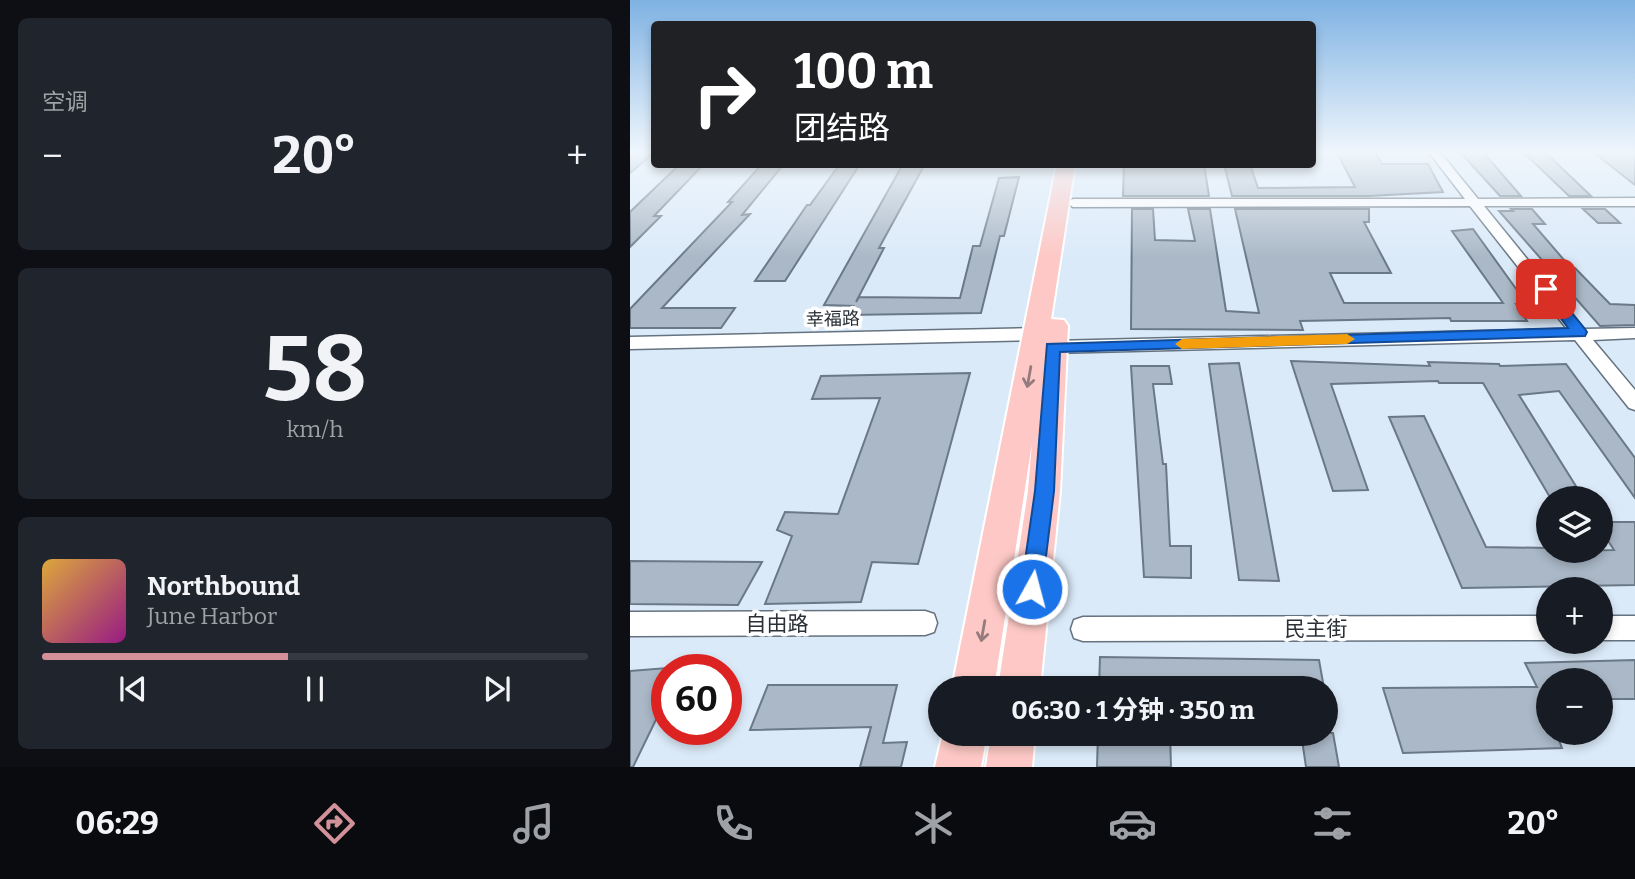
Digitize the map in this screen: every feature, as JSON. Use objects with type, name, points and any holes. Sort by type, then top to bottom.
[{"type":"main road","points":[[1019,676],[1027,491],[1063,187]]},
{"type":"main road","points":[[976,676],[1027,491],[1044,341],[1076,187]]},
{"type":"main road","points":[[958,767],[962,746]]},
{"type":"main road","points":[[1009,767],[1011,746]]},
{"type":"street","points":[[1464,187],[1635,403]]},
{"type":"street","points":[[1073,203],[1635,202]]},
{"type":"street","name":"幸福路","points":[[630,343],[1044,341],[1635,333]]},
{"type":"street","name":"自由路","points":[[630,624],[925,623]]},
{"type":"street","name":"民主街","points":[[1083,629],[1536,628]]},
{"type":"street","points":[[1613,628],[1635,628]]},
{"type":"building","points":[[656,187],[682,187],[654,216],[661,216],[630,247],[630,212]]},
{"type":"building","points":[[742,187],[765,187],[742,215],[750,214],[662,308],[735,308],[721,328],[630,328],[630,309],[732,202],[728,202]]},
{"type":"building","points":[[823,187],[845,187],[785,281],[755,281],[807,205],[810,205]]},
{"type":"building","points":[[890,187],[913,187],[879,248],[884,248],[856,302],[859,297],[960,298],[973,246],[980,246],[997,187],[1017,187],[1004,236],[1000,236],[981,313],[847,315],[853,306],[824,305]]},
{"type":"building","points":[[1123,187],[1208,187],[1209,196],[1123,196]]},
{"type":"building","points":[[1230,187],[1258,188],[1440,187],[1443,192],[1369,196],[1232,196]]},
{"type":"building","points":[[1492,187],[1513,187],[1521,196],[1500,196]]},
{"type":"building","points":[[1559,187],[1581,187],[1591,196],[1569,196]]},
{"type":"building","points":[[1132,209],[1153,209],[1155,240],[1195,241],[1188,209],[1210,209],[1226,311],[1259,313],[1235,209],[1369,209],[1369,222],[1364,222],[1391,273],[1330,273],[1344,303],[1503,303],[1452,231],[1473,229],[1527,304],[1516,304],[1527,321],[1451,321],[1450,318],[1300,321],[1303,330],[1131,329]]},
{"type":"building","points":[[1511,209],[1532,209],[1545,224],[1533,224],[1571,268],[1575,268],[1610,304],[1635,305],[1635,325],[1600,326],[1499,211],[1513,211]]},
{"type":"building","points":[[1583,209],[1605,209],[1620,223],[1598,223]]},
{"type":"building","points":[[1291,361],[1430,366],[1428,362],[1500,366],[1566,364],[1635,458],[1635,498],[1559,391],[1519,395],[1576,486],[1543,486],[1483,383],[1438,381],[1331,384],[1368,490],[1333,491]]},
{"type":"building","points":[[1239,363],[1279,581],[1239,580],[1209,364]]},
{"type":"building","points":[[1131,366],[1169,366],[1172,384],[1153,384],[1163,464],[1166,464],[1170,546],[1191,546],[1191,578],[1144,577]]},
{"type":"building","points":[[970,373],[918,564],[872,562],[861,602],[765,604],[792,536],[777,530],[785,512],[838,514],[880,398],[812,399],[821,376]]},
{"type":"building","points":[[1424,416],[1486,547],[1536,548],[1536,563],[1613,563],[1613,522],[1635,522],[1635,585],[1613,585],[1613,577],[1536,577],[1536,587],[1462,588],[1389,417]]},
{"type":"building","points":[[630,561],[762,562],[738,605],[630,604]]},
{"type":"building","points":[[1100,657],[1319,660],[1322,676],[1099,676]]},
{"type":"building","points":[[1635,660],[1635,699],[1613,699],[1613,668],[1536,668],[1536,685],[1525,663]]},
{"type":"building","points":[[651,669],[651,730],[633,767],[630,767],[630,671]]},
{"type":"building","points":[[768,685],[897,685],[883,743],[907,742],[901,767],[860,767],[871,727],[750,730]]},
{"type":"building","points":[[1536,687],[1536,745],[1561,745],[1562,748],[1403,753],[1383,688]]},
{"type":"building","points":[[1098,746],[1170,746],[1171,767],[1097,767]]},
{"type":"building","points":[[1303,746],[1335,746],[1339,767],[1306,767]]},
{"type":"slow traffic","points":[[1182,344],[1347,339]]},
{"type":"route","points":[[1032,589],[1045,491],[1052,347],[1580,332],[1546,289]]}]
